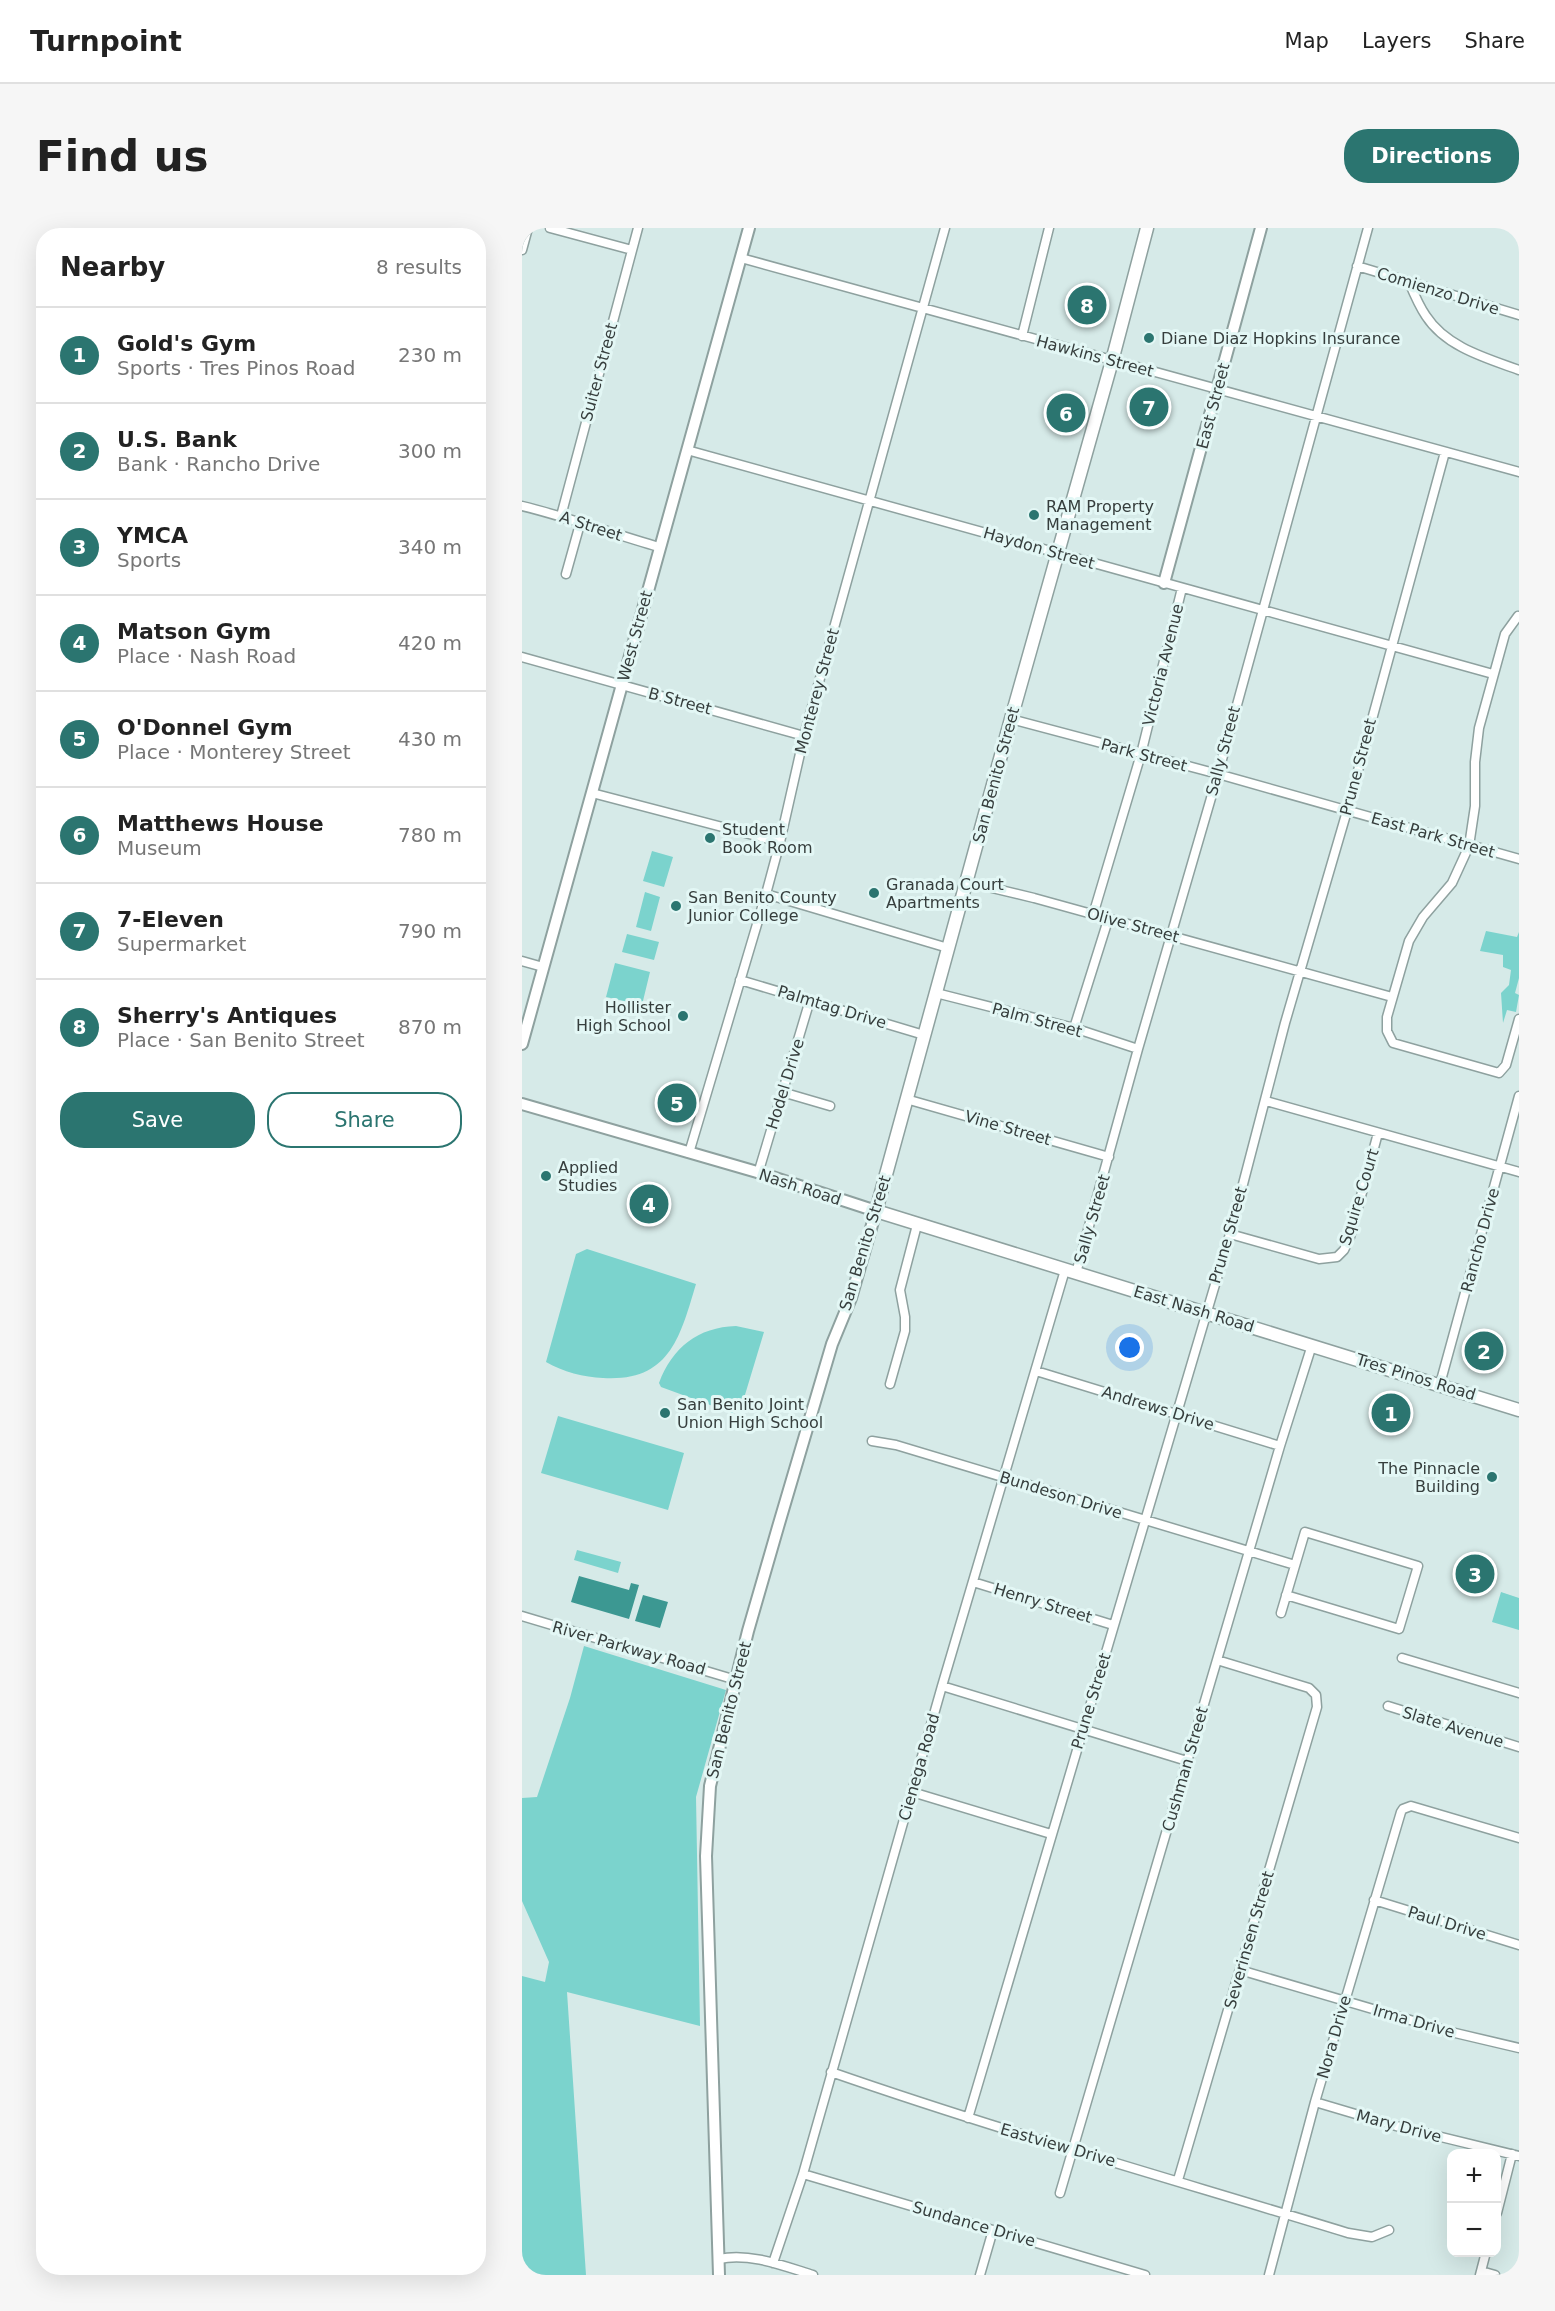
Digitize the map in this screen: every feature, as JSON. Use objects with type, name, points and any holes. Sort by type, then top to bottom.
[{"type":"main road","name":"San Benito Street","points":[[876,1211],[1147,228]]},
{"type":"main road","name":"Nash Road","points":[[876,1211],[1070,1271]]},
{"type":"main road","name":"East Nash Road","points":[[1070,1271],[1312,1345]]},
{"type":"main road","name":"Tres Pinos Road","points":[[1312,1345],[1519,1410]]},
{"type":"street","points":[[522,250],[528,228]]},
{"type":"street","points":[[550,228],[632,250]]},
{"type":"street","name":"Suiter Street","points":[[561,516],[638,228]]},
{"type":"street","name":"West Street","points":[[522,1044],[749,228]]},
{"type":"street","name":"Monterey Street","points":[[689,1153],[766,894],[804,736],[945,228]]},
{"type":"street","points":[[1022,336],[1050,228]]},
{"type":"street","name":"East Street","points":[[1164,583],[1261,228]]},
{"type":"street","name":"Sally Street","points":[[1070,1271],[1110,1157],[1138,1049],[1218,774],[1261,610],[1368,228]]},
{"type":"street","name":"Hawkins Street","points":[[741,258],[1519,472]]},
{"type":"street","name":"Comienzo Drive","points":[[1357,266],[1519,315]]},
{"type":"street","points":[[1409,282],[1426,316],[1442,334],[1477,354],[1519,370]]},
{"type":"street","name":"Haydon Street","points":[[687,450],[1493,674]]},
{"type":"street","name":"Prune Street","points":[[968,2118],[1205,1312],[1230,1234],[1299,972],[1347,811],[1445,452]]},
{"type":"street","name":"A Street","points":[[522,506],[659,547]]},
{"type":"street","points":[[566,574],[580,524]]},
{"type":"street","name":"Victoria Avenue","points":[[1093,915],[1140,754],[1182,588]]},
{"type":"street","points":[[1518,616],[1505,634],[1476,744],[1475,806],[1469,846],[1452,883],[1424,917],[1409,941],[1387,1017],[1387,1031],[1394,1043],[1499,1073],[1506,1065],[1519,1019]]},
{"type":"street","name":"B Street","points":[[522,657],[804,736]]},
{"type":"street","name":"Park Street","points":[[1011,719],[1347,811]]},
{"type":"street","points":[[591,793],[780,843]]},
{"type":"street","name":"East Park Street","points":[[1347,811],[1519,859]]},
{"type":"street","name":"Olive Street","points":[[967,882],[1171,935],[1392,997]]},
{"type":"street","points":[[766,894],[948,948]]},
{"type":"street","points":[[1074,1028],[1108,920]]},
{"type":"street","points":[[522,961],[543,967]]},
{"type":"street","name":"Palmtag Drive","points":[[740,980],[924,1035]]},
{"type":"street","name":"Palm Street","points":[[936,993],[1074,1028],[1138,1049]]},
{"type":"street","name":"Hodel Drive","points":[[759,1167],[810,1000]]},
{"type":"street","points":[[782,1092],[830,1106]]},
{"type":"street","name":"Rancho Drive","points":[[1440,1384],[1519,1096]]},
{"type":"street","name":"Vine Street","points":[[906,1099],[1110,1157]]},
{"type":"street","points":[[1266,1101],[1519,1172]]},
{"type":"street","name":"Nash Road","points":[[522,1104],[756,1172],[876,1211]]},
{"type":"street","name":"Squire Court","points":[[1230,1234],[1310,1257],[1325,1259],[1337,1257],[1344,1250],[1350,1237],[1378,1132]]},
{"type":"street","name":"San Benito Street","points":[[719,2275],[706,1848],[710,1786],[775,1536],[832,1344],[851,1298],[876,1211]]},
{"type":"street","points":[[890,1384],[905,1330],[900,1290],[917,1225]]},
{"type":"street","name":"Cienega Road","points":[[773,2264],[803,2174],[942,1686],[1036,1371],[1070,1271]]},
{"type":"street","name":"Cushman Street","points":[[1060,2193],[1280,1446],[1312,1345]]},
{"type":"street","name":"Andrews Drive","points":[[1036,1371],[1280,1446]]},
{"type":"street","name":"Bundeson Drive","points":[[872,1441],[896,1445],[1295,1565]]},
{"type":"street","points":[[1281,1613],[1286,1595],[1305,1532],[1418,1566],[1399,1629],[1286,1595]]},
{"type":"street","name":"Henry Street","points":[[973,1582],[1113,1624]]},
{"type":"street","name":"River Parkway Road","points":[[522,1616],[736,1680]]},
{"type":"street","points":[[1402,1658],[1519,1693]]},
{"type":"street","name":"Severinsen Street","points":[[1178,2180],[1317,1707],[1317,1699],[1309,1688],[1217,1660]]},
{"type":"street","points":[[942,1686],[1187,1761]]},
{"type":"street","name":"Slate Avenue","points":[[1388,1706],[1519,1747]]},
{"type":"street","points":[[912,1792],[1051,1834]]},
{"type":"street","name":"Nora Drive","points":[[1269,2275],[1315,2102],[1401,1812],[1412,1806],[1519,1838]]},
{"type":"street","name":"Paul Drive","points":[[1374,1900],[1519,1945]]},
{"type":"street","name":"Irma Drive","points":[[1240,1970],[1451,2032],[1519,2048]]},
{"type":"street","name":"Eastview Drive","points":[[831,2072],[968,2118],[1362,2237],[1372,2237],[1389,2230]]},
{"type":"street","name":"Mary Drive","points":[[1315,2102],[1386,2124],[1516,2155]]},
{"type":"street","points":[[1500,2203],[1516,2155]]},
{"type":"street","name":"Sundance Drive","points":[[803,2174],[1145,2275]]},
{"type":"street","points":[[980,2275],[993,2230]]},
{"type":"street","points":[[719,2259],[734,2256],[813,2275]]},
{"type":"street","points":[[1485,2257],[1481,2273],[1495,2275]]},
{"type":"shaded area","points":[[652,851],[673,857],[664,887],[643,881]]},
{"type":"shaded area","points":[[645,892],[660,897],[651,931],[636,927]]},
{"type":"shaded area","points":[[1486,931],[1517,937],[1519,932],[1519,978],[1515,993],[1519,995],[1516,1012],[1507,1010],[1503,1023],[1501,993],[1509,985],[1511,970],[1503,967],[1503,955],[1480,951]]},
{"type":"shaded area","points":[[627,934],[659,942],[654,960],[622,952]]},
{"type":"shaded area","points":[[615,963],[650,972],[642,1005],[606,997]]},
{"type":"shaded area","points":[[587,1249],[696,1284],[684,1322],[669,1352],[658,1364],[644,1372],[626,1377],[603,1378],[566,1371],[546,1362],[576,1254]]},
{"type":"shaded area","points":[[736,1326],[764,1332],[741,1408],[732,1413],[661,1387],[659,1383],[671,1359],[688,1342],[710,1330]]},
{"type":"shaded area","points":[[558,1416],[684,1453],[668,1510],[541,1473]]},
{"type":"shaded area","points":[[577,1550],[621,1562],[618,1573],[574,1560]]},
{"type":"shaded area","points":[[579,1576],[629,1590],[631,1583],[639,1585],[629,1619],[571,1602]]},
{"type":"shaded area","points":[[1501,1592],[1519,1598],[1519,1630],[1492,1622]]},
{"type":"shaded area","points":[[643,1595],[668,1602],[660,1628],[635,1621]]},
{"type":"shaded area","points":[[584,1646],[726,1690],[696,1797],[700,2026],[567,1992],[586,2275],[522,2275],[522,1976],[545,1982],[549,1962],[522,1901],[522,1798],[537,1797],[570,1698]]},
{"type":"place","name":"Sherry's Antiques","points":[[1087,305]]},
{"type":"place","name":"Diane Diaz Hopkins Insurance","points":[[1149,338]]},
{"type":"place","name":"7-Eleven","points":[[1149,407]]},
{"type":"place","name":"Matthews House","points":[[1066,413]]},
{"type":"place","name":"RAM Property Management","points":[[1034,515]]},
{"type":"place","name":"Student Book Room","points":[[710,838]]},
{"type":"place","name":"Granada Court Apartments","points":[[874,893]]},
{"type":"place","name":"San Benito County Junior College","points":[[676,906]]},
{"type":"place","name":"Hollister High School","points":[[683,1016]]},
{"type":"place","name":"O'Donnel Gym","points":[[677,1103]]},
{"type":"place","name":"Applied Studies","points":[[546,1176]]},
{"type":"place","name":"Matson Gym","points":[[649,1204]]},
{"type":"place","name":"U.S. Bank","points":[[1484,1351]]},
{"type":"place","name":"San Benito Joint Union High School","points":[[665,1413]]},
{"type":"place","name":"Gold's Gym","points":[[1391,1413]]},
{"type":"place","name":"The Pinnacle Building","points":[[1492,1477]]},
{"type":"place","name":"YMCA","points":[[1475,1574]]}]
